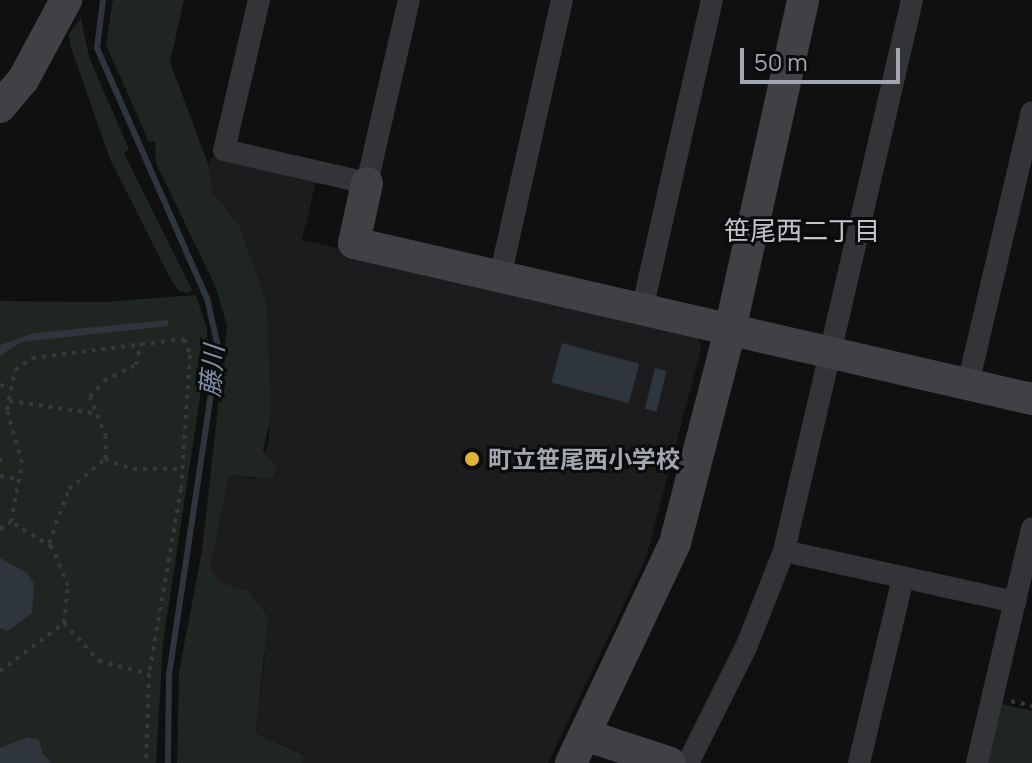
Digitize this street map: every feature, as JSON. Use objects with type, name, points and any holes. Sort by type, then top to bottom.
[{"type":"street","points":[[0,107],[23,80],[66,0]]},
{"type":"street","points":[[259,0],[224,150],[367,183]]},
{"type":"street","points":[[409,0],[354,243],[1032,399]]},
{"type":"street","points":[[500,277],[562,0]]},
{"type":"street","points":[[642,310],[712,0]]},
{"type":"street","points":[[670,763],[578,749],[675,543],[730,330],[803,0]]},
{"type":"street","points":[[688,763],[747,645],[784,551],[912,0]]},
{"type":"street","points":[[968,384],[1031,119]]},
{"type":"street","points":[[977,763],[1032,528]]},
{"type":"street","points":[[784,551],[1015,602]]},
{"type":"street","points":[[859,763],[903,578]]},
{"type":"path","points":[[2,528],[11,522],[20,480],[22,454],[8,417],[9,387],[15,370],[32,358],[178,338],[190,350],[182,469],[149,674],[146,763]]},
{"type":"path","points":[[49,543],[69,489],[105,459],[106,437],[92,413],[94,389],[136,365],[141,343]]},
{"type":"path","points":[[0,385],[9,387]]},
{"type":"path","points":[[9,401],[92,413]]},
{"type":"path","points":[[105,459],[133,469],[182,469]]},
{"type":"path","points":[[0,476],[20,480]]},
{"type":"path","points":[[11,522],[49,543],[66,573],[64,623],[99,661],[149,674]]},
{"type":"path","points":[[0,671],[64,623]]},
{"type":"shaded area","points":[[113,0],[184,0],[170,62],[208,164],[213,193],[240,226],[267,304],[271,415],[263,451],[277,468],[272,479],[229,475],[211,567],[218,581],[248,591],[268,617],[256,733],[304,755],[302,763],[177,763],[179,672],[202,550],[227,326],[216,288],[156,163],[155,141],[149,142],[106,45]]},
{"type":"shaded area","points":[[81,18],[89,57],[129,149],[124,153],[192,290],[188,293],[179,291],[169,276],[110,159],[70,45],[69,33]]},
{"type":"shaded area","name":"町立笹尾西小学校","points":[[213,156],[316,181],[302,240],[697,331],[701,349],[646,558],[548,763],[302,763],[304,754],[256,733],[265,654],[248,591],[218,581],[211,567],[229,475],[257,479],[269,440],[267,304],[240,226],[213,193],[208,164]]},
{"type":"shaded area","points":[[196,295],[207,329],[207,351],[163,643],[156,763],[0,763],[0,301],[104,302]]},
{"type":"shaded area","points":[[168,320],[168,326],[21,342],[0,356],[0,345],[34,333]]},
{"type":"shaded area","points":[[562,343],[639,364],[629,403],[551,383]]},
{"type":"shaded area","points":[[655,368],[667,371],[656,412],[645,409]]},
{"type":"shaded area","points":[[0,558],[27,573],[34,584],[32,613],[8,631],[0,628]]},
{"type":"shaded area","points":[[1002,704],[1032,711],[1032,763],[988,763]]},
{"type":"shaded area","points":[[28,737],[39,740],[42,753],[52,763],[0,763],[0,748]]},
{"type":"waterway","name":"藤川","points":[[103,0],[97,48],[207,298],[218,347],[169,676],[168,763]]},
{"type":"place","name":"町立笹尾西小学校","points":[[472,459]]},
{"type":"district","name":"笹尾西二丁目","points":[[802,231]]}]
